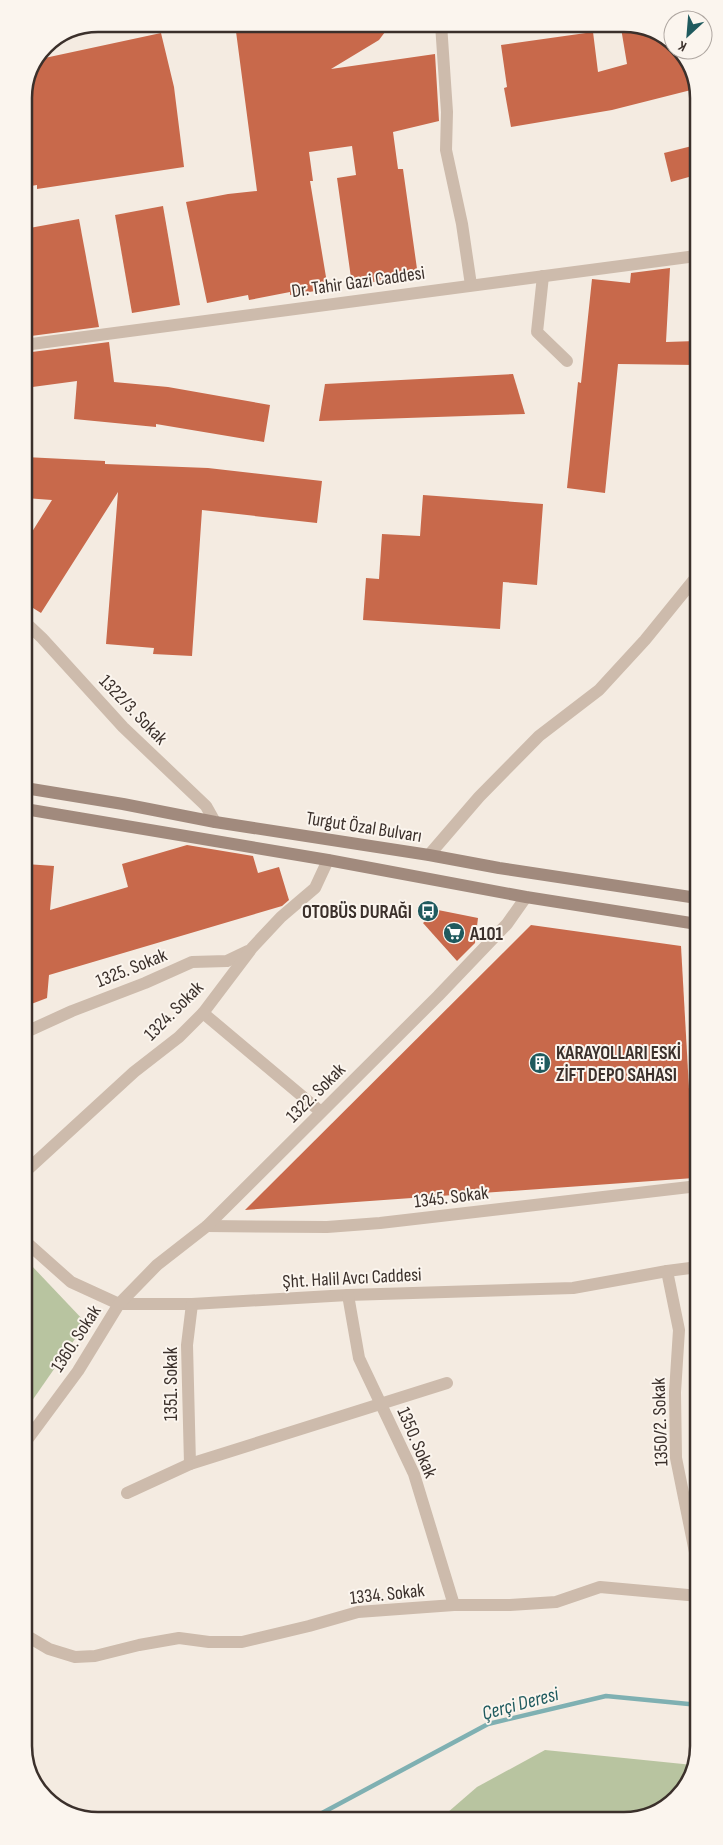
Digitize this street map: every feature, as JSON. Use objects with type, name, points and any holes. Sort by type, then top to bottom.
[{"type":"main road","name":"Turgut Özal Bulvarı","points":[[33,789],[215,822],[690,897]]},
{"type":"main road","points":[[33,809],[328,860],[526,897],[690,923]]},
{"type":"street","points":[[442,33],[447,112],[446,150],[462,224],[471,285]]},
{"type":"street","name":"Dr. Tahir Gazi Caddesi","points":[[33,344],[690,257]]},
{"type":"street","points":[[542,276],[536,332],[567,361]]},
{"type":"street","points":[[429,855],[479,797],[539,736],[598,690],[644,640],[690,583]]},
{"type":"street","name":"1322/3. Sokak","points":[[33,629],[122,728],[206,806],[215,822]]},
{"type":"street","name":"1324. Sokak","points":[[32,1165],[134,1072],[179,1037],[203,1013],[252,948],[280,918],[315,888],[328,860]]},
{"type":"street","name":"1322. Sokak","points":[[119,1304],[158,1265],[207,1226],[438,996],[507,924],[526,897]]},
{"type":"street","name":"1325. Sokak","points":[[32,1029],[192,962],[227,961],[252,948]]},
{"type":"street","points":[[203,1013],[321,1112]]},
{"type":"street","name":"1345. Sokak","points":[[207,1226],[327,1227],[380,1223],[690,1187]]},
{"type":"street","name":"Şht. Halil Avcı Caddesi","points":[[32,1248],[71,1282],[119,1304],[192,1304],[348,1295],[573,1288],[690,1268]]},
{"type":"street","name":"1350/2. Sokak","points":[[667,1271],[679,1330],[675,1392],[676,1458],[690,1527]]},
{"type":"street","name":"1350. Sokak","points":[[348,1295],[359,1358],[376,1395],[382,1403],[414,1474],[454,1605]]},
{"type":"street","name":"1360. Sokak","points":[[32,1433],[78,1371],[119,1304]]},
{"type":"street","name":"1351. Sokak","points":[[190,1464],[187,1345],[192,1304]]},
{"type":"street","points":[[127,1492],[190,1464],[447,1383]]},
{"type":"street","name":"1334. Sokak","points":[[32,1639],[50,1649],[75,1657],[96,1656],[139,1645],[178,1638],[209,1642],[242,1642],[358,1612],[454,1605],[510,1605],[556,1602],[600,1588],[690,1595]]},
{"type":"green space","points":[[32,1266],[86,1323],[32,1400]]},
{"type":"green space","points":[[545,1750],[688,1764],[684,1776],[665,1799],[654,1806],[638,1811],[448,1812],[477,1787]]},
{"type":"building","points":[[236,32],[385,33],[379,40],[331,69],[435,54],[439,121],[393,132],[398,169],[403,169],[418,276],[352,285],[337,178],[356,175],[352,146],[309,152],[313,181],[310,181],[328,289],[290,295],[290,292],[249,300],[248,295],[207,303],[186,202],[257,191]]},
{"type":"building","points":[[161,33],[174,87],[184,167],[37,189],[37,185],[33,186],[33,94],[38,73],[48,57]]},
{"type":"building","points":[[593,33],[598,72],[627,64],[622,33],[638,34],[663,45],[663,60],[678,60],[684,69],[690,90],[612,110],[511,127],[504,88],[507,87],[501,45]]},
{"type":"building","points":[[690,146],[690,177],[671,182],[664,153]]},
{"type":"building","points":[[163,206],[180,305],[132,313],[115,215]]},
{"type":"building","points":[[79,219],[99,327],[33,336],[33,227]]},
{"type":"building","points":[[670,268],[666,342],[690,341],[690,365],[618,364],[605,493],[567,488],[578,382],[581,383],[592,279],[630,283],[631,273]]},
{"type":"building","points":[[109,342],[114,382],[168,387],[270,405],[264,442],[156,424],[156,427],[74,419],[77,381],[33,387],[33,352]]},
{"type":"building","points":[[513,374],[525,414],[319,421],[325,384]]},
{"type":"building","points":[[33,457],[105,461],[105,464],[208,468],[322,481],[317,523],[202,510],[192,656],[153,654],[154,648],[106,644],[118,492],[41,613],[33,608],[33,531],[52,500],[33,499]]},
{"type":"building","points":[[423,495],[543,504],[537,585],[503,582],[500,629],[363,620],[366,578],[379,579],[382,534],[420,536]]},
{"type":"building","points":[[187,845],[253,856],[258,873],[279,867],[289,900],[282,906],[49,975],[47,998],[32,1004],[33,864],[54,866],[50,910],[128,887],[122,864]]},
{"type":"building","name":"A101","points":[[438,910],[478,918],[475,943],[457,961],[423,923]]},
{"type":"building","name":"KARAYOLLARI ESKİ ZİFT DEPO SAHASI","points":[[531,925],[681,946],[690,1107],[690,1178],[245,1210]]},
{"type":"waterway","name":"Çerçi Deresi","points":[[324,1812],[488,1724],[606,1696],[690,1704]]},
{"type":"place","name":"OTOBÜS DURAĞI","points":[[428,911]]},
{"type":"place","name":"A101","points":[[454,933]]},
{"type":"place","name":"KARAYOLLARI ESKİ ZİFT DEPO SAHASI","points":[[540,1063]]}]
